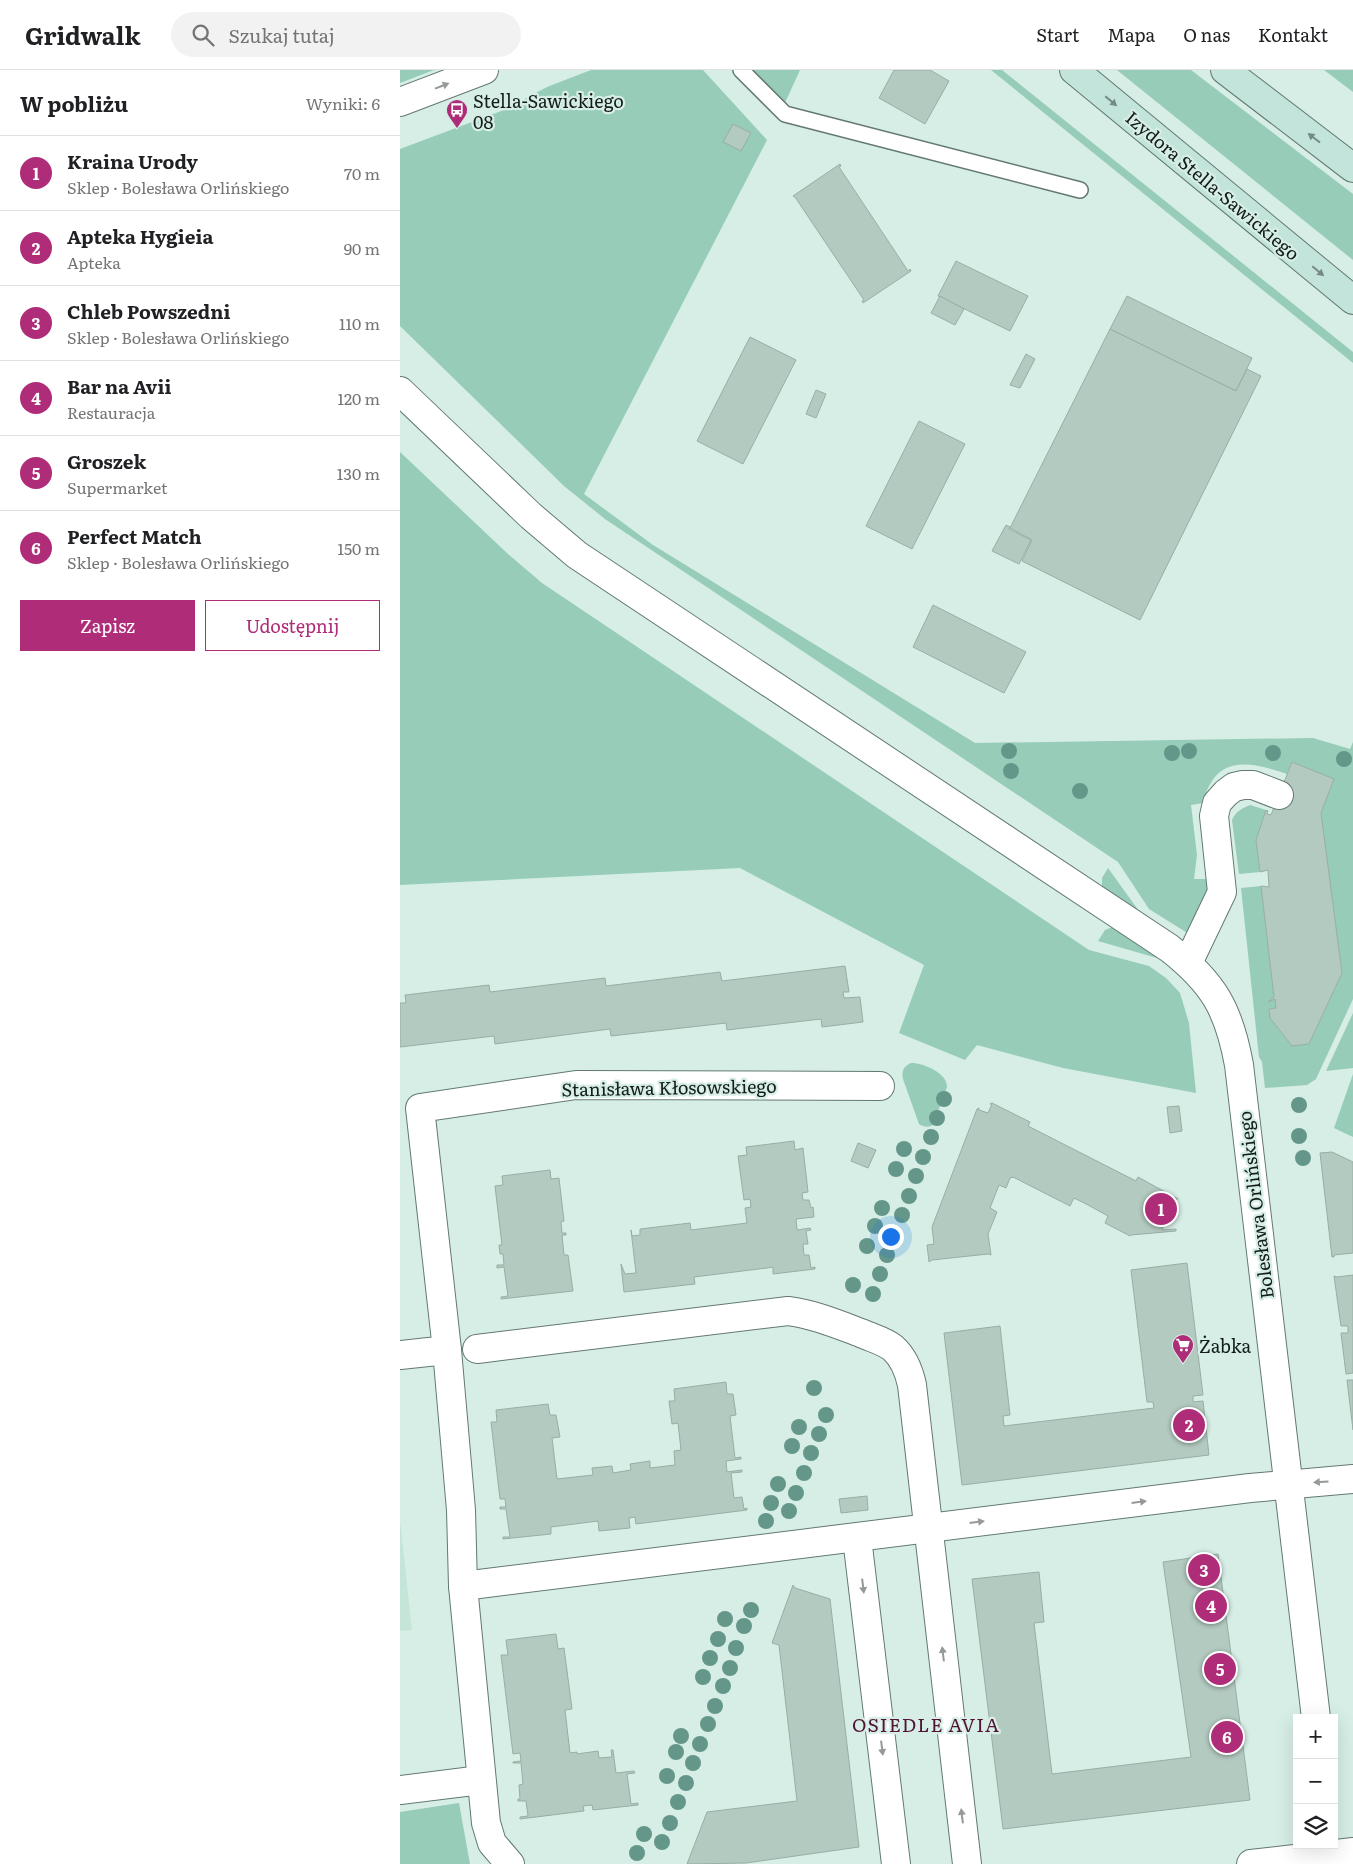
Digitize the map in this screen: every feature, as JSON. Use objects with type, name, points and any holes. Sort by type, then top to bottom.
[{"type":"main road","name":"Izydora Stella-Sawickiego","points":[[1074,70],[1353,300]]},
{"type":"main road","points":[[1225,70],[1353,168]]},
{"type":"street","points":[[400,102],[484,70]]},
{"type":"street","name":"Bolesława Orlińskiego","points":[[400,391],[538,522],[577,555],[1179,956],[1211,989],[1230,1025],[1239,1065],[1316,1714]]},
{"type":"street","points":[[1179,956],[1222,892],[1214,816],[1217,803],[1234,787],[1243,785],[1253,785],[1279,795]]},
{"type":"street","name":"Stanisława Kłosowskiego","points":[[447,1350],[420,1108],[576,1085],[880,1086]]},
{"type":"street","points":[[477,1349],[788,1311],[806,1313],[860,1333],[892,1348],[907,1368],[912,1385],[967,1864]]},
{"type":"street","points":[[400,1356],[447,1350],[462,1510],[463,1586],[486,1823],[492,1843],[510,1864]]},
{"type":"street","points":[[463,1586],[1288,1484],[1353,1479]]},
{"type":"street","points":[[857,1538],[896,1864]]},
{"type":"street","points":[[400,1790],[481,1780]]},
{"type":"street","points":[[1251,1864],[1337,1854]]},
{"type":"lane","points":[[740,70],[785,114],[1080,190]]},
{"type":"shaded area","points":[[400,70],[434,70],[400,83]]},
{"type":"shaded area","points":[[591,70],[703,70],[767,140],[584,494],[653,545],[975,743],[1313,738],[1350,749],[1353,742],[1353,999],[1316,1079],[1307,1085],[1265,1088],[1262,1062],[1259,1057],[1241,888],[1261,886],[1274,997],[1268,1002],[1275,999],[1276,1008],[1269,1009],[1270,1018],[1292,1046],[1309,1044],[1342,973],[1321,813],[1334,779],[1292,762],[1287,774],[1260,766],[1235,765],[1225,769],[1216,776],[1208,787],[1203,803],[1191,805],[1197,855],[1194,879],[1208,879],[1209,892],[1189,934],[1149,909],[1118,862],[605,519],[564,486],[400,326],[400,149],[504,110],[547,87]]},
{"type":"shaded area","points":[[748,70],[800,70],[784,105]]},
{"type":"shaded area","points":[[991,70],[1002,70],[1353,352],[1353,363]]},
{"type":"shaded area","points":[[1117,70],[1191,70],[1353,194],[1353,260]]},
{"type":"shaded area","points":[[1324,70],[1353,70],[1353,92]]},
{"type":"shaded area","points":[[400,452],[508,554],[542,583],[1089,950],[1149,966],[1166,978],[1180,993],[1189,1023],[1196,1093],[1063,1068],[977,1045],[965,1060],[899,1033],[924,965],[740,868],[400,885]]},
{"type":"shaded area","points":[[1250,805],[1266,810],[1256,840],[1260,872],[1239,874],[1232,820],[1235,814]]},
{"type":"shaded area","points":[[1108,868],[1141,914],[1102,887],[1102,878]]},
{"type":"shaded area","points":[[1113,927],[1157,958],[1098,941],[1105,930]]},
{"type":"shaded area","points":[[1353,1013],[1353,1068],[1326,1071]]},
{"type":"shaded area","points":[[911,1063],[934,1070],[946,1082],[947,1087],[933,1125],[929,1127],[919,1124],[903,1079],[904,1069]]},
{"type":"shaded area","points":[[1353,1074],[1353,1137],[1334,1128]]},
{"type":"shaded area","points":[[400,1520],[412,1630],[400,1631]]},
{"type":"shaded area","points":[[459,1803],[470,1864],[400,1864],[400,1812]]},
{"type":"building","points":[[894,70],[930,70],[949,81],[925,124],[879,98]]},
{"type":"building","points":[[733,124],[751,133],[741,151],[723,142]]},
{"type":"building","points":[[840,164],[841,166],[839,167],[908,271],[910,269],[911,271],[863,303],[862,301],[864,300],[793,196]]},
{"type":"building","points":[[956,261],[1028,296],[1010,331],[938,296]]},
{"type":"building","points":[[940,296],[964,309],[955,325],[931,313]]},
{"type":"building","points":[[1127,296],[1252,358],[1236,391],[1110,329]]},
{"type":"building","points":[[1110,329],[1236,391],[1247,369],[1261,376],[1140,620],[1022,561],[1032,540],[1010,528]]},
{"type":"building","points":[[750,337],[796,360],[743,464],[697,441]]},
{"type":"building","points":[[1026,354],[1035,359],[1020,388],[1010,385]]},
{"type":"building","points":[[816,390],[826,394],[816,418],[806,414]]},
{"type":"building","points":[[919,421],[965,444],[912,549],[866,526]]},
{"type":"building","points":[[1006,525],[1010,527],[1009,529],[1031,540],[1019,564],[992,551]]},
{"type":"building","points":[[933,605],[1026,652],[1004,693],[913,647]]},
{"type":"building","points":[[1292,762],[1334,779],[1321,813],[1342,973],[1309,1044],[1292,1046],[1270,1018],[1269,1009],[1276,1008],[1275,999],[1268,1002],[1274,997],[1261,886],[1269,887],[1268,870],[1260,872],[1256,840],[1266,810],[1268,811],[1267,814],[1271,815]]},
{"type":"building","points":[[845,966],[849,992],[843,992],[844,998],[860,997],[863,1022],[822,1027],[821,1019],[727,1030],[726,1023],[611,1036],[610,1029],[495,1044],[494,1036],[400,1047],[400,1003],[406,1003],[405,995],[489,985],[490,992],[605,978],[606,986],[720,972],[722,981]]},
{"type":"building","points":[[992,1103],[1030,1122],[1028,1126],[1136,1181],[1138,1177],[1178,1199],[1175,1199],[1162,1225],[1163,1230],[1176,1229],[1176,1231],[1130,1236],[1105,1223],[1108,1216],[1088,1205],[1074,1198],[1070,1206],[1013,1177],[1010,1178],[1006,1188],[999,1185],[990,1208],[997,1212],[988,1234],[991,1255],[932,1260],[929,1262],[927,1245],[934,1244],[932,1227],[977,1109],[979,1108],[979,1110],[988,1113]]},
{"type":"building","points":[[1179,1106],[1182,1131],[1170,1133],[1167,1107]]},
{"type":"building","points":[[794,1141],[795,1150],[803,1148],[808,1192],[802,1193],[803,1200],[809,1200],[811,1208],[813,1207],[814,1217],[796,1219],[797,1230],[810,1228],[811,1230],[806,1231],[808,1244],[803,1244],[804,1255],[809,1255],[811,1268],[815,1267],[815,1269],[773,1274],[773,1267],[694,1277],[695,1284],[624,1292],[621,1264],[625,1274],[636,1273],[631,1230],[632,1236],[640,1235],[640,1229],[690,1223],[691,1230],[747,1223],[745,1208],[751,1207],[750,1199],[744,1200],[738,1156],[747,1155],[746,1147]]},
{"type":"building","points":[[858,1143],[876,1150],[868,1168],[851,1161]]},
{"type":"building","points":[[1332,1152],[1353,1162],[1353,1253],[1334,1255],[1334,1257],[1332,1257],[1320,1153]]},
{"type":"building","points":[[550,1170],[551,1179],[559,1178],[564,1221],[561,1222],[562,1233],[566,1233],[566,1235],[562,1235],[564,1255],[568,1255],[573,1291],[501,1299],[501,1297],[508,1296],[504,1267],[497,1268],[497,1265],[504,1265],[503,1254],[500,1254],[499,1245],[502,1245],[495,1186],[503,1185],[502,1176]]},
{"type":"building","points":[[1187,1263],[1203,1395],[1193,1396],[1193,1402],[1203,1401],[1209,1455],[962,1485],[944,1333],[1000,1326],[1010,1415],[1003,1416],[1004,1426],[1154,1408],[1153,1402],[1147,1402],[1131,1270]]},
{"type":"building","points":[[1353,1275],[1353,1373],[1346,1374],[1341,1333],[1348,1333],[1348,1326],[1341,1326],[1334,1276]]},
{"type":"building","points":[[1347,1380],[1353,1380],[1353,1430]]},
{"type":"building","points":[[726,1382],[727,1394],[733,1394],[736,1415],[730,1416],[735,1458],[741,1457],[741,1459],[726,1461],[727,1472],[742,1470],[742,1472],[731,1473],[734,1498],[742,1497],[744,1509],[747,1508],[747,1510],[636,1524],[635,1517],[629,1518],[630,1528],[599,1531],[598,1521],[551,1527],[551,1534],[503,1539],[503,1537],[510,1537],[506,1509],[500,1509],[500,1507],[506,1507],[505,1499],[500,1499],[491,1422],[497,1422],[496,1410],[548,1404],[550,1415],[556,1415],[560,1437],[552,1438],[557,1479],[593,1475],[592,1468],[612,1466],[613,1473],[631,1470],[630,1464],[650,1461],[650,1468],[675,1465],[674,1451],[681,1450],[678,1423],[672,1424],[669,1401],[675,1401],[674,1389]]},
{"type":"building","points":[[867,1496],[868,1510],[841,1513],[839,1499]]},
{"type":"building","points":[[1218,1554],[1250,1800],[1003,1829],[972,1579],[1039,1572],[1044,1622],[1034,1623],[1052,1774],[1191,1757],[1163,1562]]},
{"type":"building","points":[[793,1585],[795,1588],[830,1599],[859,1847],[746,1863],[687,1864],[707,1812],[797,1801],[779,1645],[772,1643]]},
{"type":"building","points":[[556,1634],[558,1649],[564,1648],[572,1709],[565,1710],[570,1753],[598,1751],[599,1758],[612,1757],[611,1750],[613,1750],[616,1773],[634,1771],[635,1773],[627,1774],[631,1804],[638,1803],[638,1805],[593,1810],[592,1805],[583,1806],[584,1811],[520,1819],[520,1817],[528,1816],[526,1801],[518,1801],[520,1799],[519,1785],[523,1784],[521,1763],[513,1762],[521,1761],[520,1753],[513,1754],[501,1655],[508,1655],[506,1640]]},
{"type":"place","name":"Stella-Sawickiego 08","points":[[457,129]]},
{"type":"place","name":"Kraina Urody","points":[[1161,1209]]},
{"type":"place","name":"Żabka","points":[[1183,1364]]},
{"type":"place","name":"Apteka Hygieia","points":[[1189,1425]]},
{"type":"place","name":"Chleb Powszedni","points":[[1204,1570]]},
{"type":"place","name":"Bar na Avii","points":[[1211,1606]]},
{"type":"place","name":"Groszek","points":[[1220,1669]]},
{"type":"place","name":"Perfect Match","points":[[1227,1737]]},
{"type":"district","name":"OSIEDLE AVIA","points":[[926,1724]]}]
